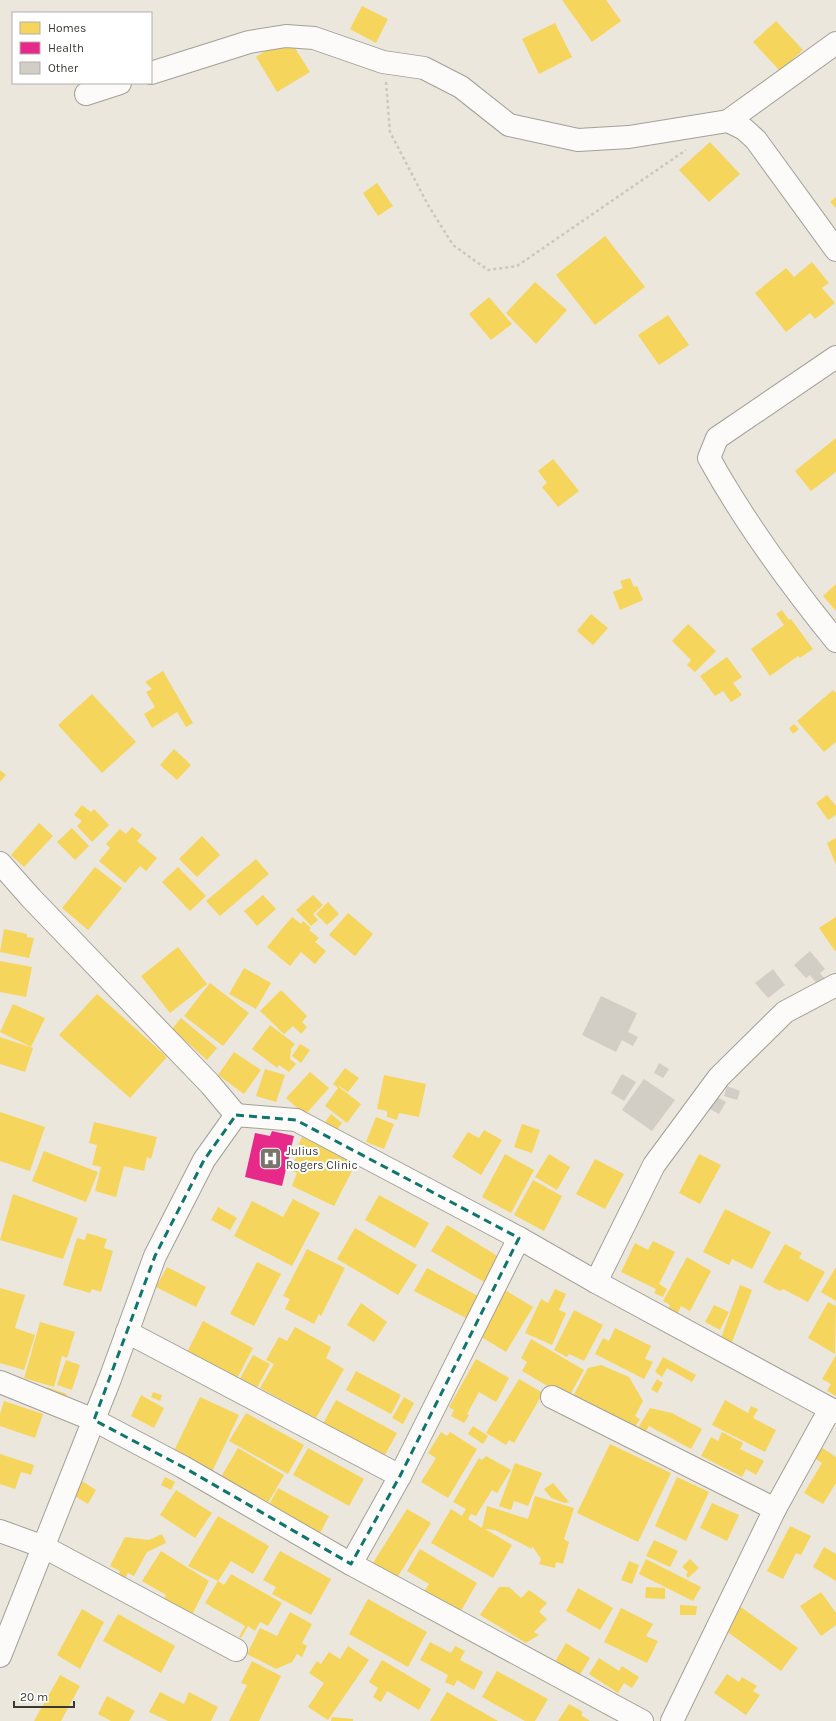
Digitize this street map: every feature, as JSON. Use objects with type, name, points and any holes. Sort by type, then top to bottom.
[{"type":"street","points":[[152,73],[248,42],[286,36],[314,38],[383,62],[424,68],[461,87],[509,125],[578,140],[629,137],[728,121],[836,43]]},
{"type":"street","points":[[86,94],[117,84]]},
{"type":"street","points":[[728,121],[744,129],[756,140],[836,250]]},
{"type":"street","points":[[836,357],[718,438],[709,458],[754,532],[803,600],[836,641]]},
{"type":"street","points":[[0,863],[31,898],[210,1084],[236,1115],[296,1120],[519,1238],[596,1282],[833,1410],[775,1509],[672,1721]]},
{"type":"street","points":[[596,1282],[654,1165],[719,1077],[785,1012],[836,985]]},
{"type":"street","points":[[0,1656],[94,1420],[154,1256],[204,1160],[236,1115]]},
{"type":"street","points":[[351,1564],[400,1476],[519,1238]]},
{"type":"street","points":[[127,1332],[400,1476]]},
{"type":"street","points":[[0,1382],[94,1420],[183,1467],[351,1564],[642,1721]]},
{"type":"street","points":[[552,1397],[775,1509]]},
{"type":"street","points":[[0,1532],[44,1547],[236,1650]]},
{"type":"path","points":[[383,62],[390,132],[428,204],[453,245],[488,270],[517,266],[689,148]]},
{"type":"highlighted area","points":[[236,1115],[296,1120],[519,1238],[400,1476],[351,1564],[183,1467],[94,1420],[155,1256],[204,1160]]},
{"type":"building: Homes","points":[[562,0],[606,0],[621,21],[592,42]]},
{"type":"building: Homes","points":[[362,6],[388,19],[376,43],[350,29]]},
{"type":"building: Homes","points":[[776,21],[803,50],[780,71],[753,42]]},
{"type":"building: Homes","points":[[555,23],[572,57],[539,74],[522,39]]},
{"type":"building: Homes","points":[[288,37],[310,72],[277,92],[256,57]]},
{"type":"building: Homes","points":[[710,142],[740,174],[709,202],[679,170]]},
{"type":"building: Homes","points":[[377,183],[393,206],[378,216],[363,193]]},
{"type":"building: Homes","points":[[836,197],[836,208],[830,202]]},
{"type":"building: Homes","points":[[605,236],[645,287],[595,325],[556,275]]},
{"type":"building: Homes","points":[[812,262],[829,283],[822,288],[835,303],[815,319],[810,313],[786,332],[755,293],[786,268],[794,277]]},
{"type":"building: Homes","points":[[535,282],[567,310],[536,344],[506,313]]},
{"type":"building: Homes","points":[[489,297],[512,324],[491,340],[469,314]]},
{"type":"building: Homes","points":[[668,315],[689,345],[659,365],[638,335]]},
{"type":"building: Homes","points":[[836,438],[836,472],[811,491],[795,471]]},
{"type":"building: Homes","points":[[553,459],[579,491],[558,507],[542,487],[547,483],[538,471]]},
{"type":"building: Homes","points":[[630,578],[634,587],[637,586],[643,600],[620,610],[613,592],[623,588],[620,581]]},
{"type":"building: Homes","points":[[836,584],[836,611],[823,596]]},
{"type":"building: Homes","points":[[782,610],[789,620],[791,619],[813,649],[800,658],[798,656],[770,676],[751,649],[784,625],[776,614]]},
{"type":"building: Homes","points":[[591,614],[608,628],[593,645],[577,631]]},
{"type":"building: Homes","points":[[688,624],[716,651],[695,672],[687,665],[691,660],[672,641]]},
{"type":"building: Homes","points":[[727,657],[742,677],[733,683],[742,695],[731,702],[723,691],[715,696],[700,676]]},
{"type":"building: Homes","points":[[163,671],[193,723],[186,727],[177,712],[152,728],[144,714],[155,707],[146,692],[152,689],[145,682]]},
{"type":"building: Homes","points":[[833,690],[836,693],[836,742],[824,752],[797,721]]},
{"type":"building: Homes","points":[[92,694],[136,742],[102,773],[58,725]]},
{"type":"building: Homes","points":[[794,724],[799,729],[793,734],[789,728]]},
{"type":"building: Homes","points":[[174,749],[191,765],[177,780],[160,765]]},
{"type":"building: Homes","points":[[0,770],[6,775],[0,782]]},
{"type":"building: Homes","points":[[827,795],[836,806],[836,815],[828,820],[816,803]]},
{"type":"building: Homes","points":[[82,805],[91,812],[94,809],[109,825],[92,842],[77,826],[82,821],[74,815]]},
{"type":"building: Homes","points":[[39,823],[53,836],[24,867],[11,855]]},
{"type":"building: Homes","points":[[132,827],[142,835],[137,841],[157,858],[146,871],[140,866],[125,883],[99,861],[110,848],[106,844],[120,829],[126,834]]},
{"type":"building: Homes","points":[[72,828],[89,846],[75,860],[57,842]]},
{"type":"building: Homes","points":[[202,836],[220,855],[197,877],[179,859]]},
{"type":"building: Homes","points":[[836,838],[836,865],[827,843]]},
{"type":"building: Homes","points":[[256,859],[269,874],[220,916],[206,901]]},
{"type":"building: Homes","points":[[95,867],[122,888],[88,930],[62,908]]},
{"type":"building: Homes","points":[[178,867],[206,896],[190,911],[162,882]]},
{"type":"building: Homes","points":[[263,895],[276,909],[257,926],[244,911]]},
{"type":"building: Homes","points":[[313,895],[323,905],[313,914],[318,920],[311,926],[296,910]]},
{"type":"building: Homes","points":[[328,902],[339,914],[327,925],[316,914]]},
{"type":"building: Homes","points":[[348,913],[373,934],[355,956],[329,935]]},
{"type":"building: Homes","points":[[292,917],[301,924],[303,921],[311,928],[309,930],[319,938],[315,942],[326,951],[315,964],[301,952],[290,966],[267,947]]},
{"type":"building: Homes","points":[[836,917],[836,951],[835,951],[819,928]]},
{"type":"building: Homes","points":[[4,929],[27,934],[27,937],[34,938],[29,958],[0,952]]},
{"type":"building: Homes","points":[[178,947],[207,984],[170,1013],[141,976]]},
{"type":"building: Homes","points":[[0,961],[32,967],[26,997],[0,992]]},
{"type":"building: Homes","points":[[244,968],[271,983],[256,1009],[229,994]]},
{"type":"building: Homes","points":[[210,983],[249,1013],[223,1046],[184,1016]]},
{"type":"building: Homes","points":[[281,990],[307,1016],[302,1022],[307,1027],[301,1034],[293,1026],[284,1034],[260,1011]]},
{"type":"building: Homes","points":[[97,994],[167,1057],[130,1098],[59,1035]]},
{"type":"building: Homes","points":[[13,1004],[45,1018],[31,1047],[0,1032]]},
{"type":"building: Homes","points":[[181,1018],[217,1048],[207,1060],[172,1029]]},
{"type":"building: Homes","points":[[270,1025],[295,1044],[291,1049],[290,1059],[296,1064],[289,1072],[279,1065],[277,1068],[252,1049]]},
{"type":"building: Homes","points":[[0,1037],[33,1048],[25,1072],[0,1064]]},
{"type":"building: Homes","points":[[300,1044],[310,1050],[301,1063],[292,1056]]},
{"type":"building: Homes","points":[[234,1052],[261,1070],[244,1094],[218,1075]]},
{"type":"building: Homes","points":[[345,1068],[359,1078],[348,1092],[339,1087],[361,1104],[347,1123],[325,1106],[338,1088],[333,1084]]},
{"type":"building: Homes","points":[[265,1069],[285,1075],[276,1102],[256,1096]]},
{"type":"building: Homes","points":[[310,1072],[329,1088],[305,1115],[286,1098]]},
{"type":"building: Homes","points":[[384,1075],[426,1084],[419,1117],[399,1113],[397,1120],[387,1117],[387,1111],[377,1109]]},
{"type":"building: Homes","points":[[0,1112],[45,1127],[30,1171],[0,1161]]},
{"type":"building: Homes","points":[[331,1114],[342,1123],[336,1131],[325,1122]]},
{"type":"building: Homes","points":[[376,1117],[394,1124],[384,1149],[366,1142]]},
{"type":"building: Homes","points":[[94,1122],[157,1137],[151,1159],[147,1157],[144,1171],[124,1166],[116,1197],[95,1191],[101,1167],[92,1165],[97,1145],[89,1143]]},
{"type":"building: Homes","points":[[522,1124],[540,1130],[532,1153],[514,1147]]},
{"type":"building: Homes","points":[[484,1130],[502,1140],[481,1175],[452,1157],[468,1132],[479,1138]]},
{"type":"building: Homes","points":[[302,1137],[356,1163],[334,1206],[292,1186],[297,1173],[290,1170],[297,1155],[294,1154]]},
{"type":"building: Homes","points":[[44,1151],[98,1172],[86,1202],[32,1181]]},
{"type":"building: Homes","points":[[505,1154],[534,1170],[511,1213],[482,1197]]},
{"type":"building: Homes","points":[[549,1154],[570,1167],[557,1190],[535,1177]]},
{"type":"building: Homes","points":[[699,1154],[721,1165],[700,1204],[679,1193]]},
{"type":"building: Homes","points":[[595,1159],[624,1174],[605,1209],[576,1194]]},
{"type":"building: Homes","points":[[533,1180],[562,1196],[544,1231],[514,1215]]},
{"type":"building: Homes","points":[[13,1194],[78,1218],[63,1259],[0,1240]]},
{"type":"building: Homes","points":[[379,1195],[429,1223],[415,1248],[365,1220]]},
{"type":"building: Homes","points":[[293,1199],[320,1213],[292,1266],[234,1236],[252,1201],[283,1217]]},
{"type":"building: Homes","points":[[218,1207],[237,1218],[230,1230],[211,1220]]},
{"type":"building: Homes","points":[[725,1209],[771,1232],[752,1269],[732,1259],[729,1265],[703,1252]]},
{"type":"building: Homes","points":[[447,1225],[499,1257],[484,1282],[431,1251]]},
{"type":"building: Homes","points":[[355,1228],[417,1265],[398,1295],[337,1259]]},
{"type":"building: Homes","points":[[87,1233],[107,1239],[104,1248],[113,1251],[101,1292],[92,1289],[90,1293],[63,1285],[77,1238],[85,1240]]},
{"type":"building: Homes","points":[[653,1241],[675,1252],[659,1284],[667,1289],[663,1297],[654,1293],[656,1289],[621,1272],[635,1243],[648,1250]]},
{"type":"building: Homes","points":[[785,1244],[802,1253],[799,1258],[825,1272],[808,1302],[783,1289],[780,1291],[763,1282]]},
{"type":"building: Homes","points":[[307,1249],[345,1268],[321,1316],[319,1314],[314,1324],[285,1309],[290,1299],[283,1296]]},
{"type":"building: Homes","points":[[687,1257],[711,1271],[690,1311],[681,1306],[677,1315],[668,1310],[670,1305],[663,1301]]},
{"type":"building: Homes","points":[[257,1262],[281,1274],[254,1326],[230,1314]]},
{"type":"building: Homes","points":[[167,1267],[206,1287],[196,1307],[156,1287]]},
{"type":"building: Homes","points":[[836,1267],[836,1301],[821,1292]]},
{"type":"building: Homes","points":[[427,1268],[478,1296],[466,1318],[414,1291]]},
{"type":"building: Homes","points":[[740,1285],[752,1290],[732,1342],[721,1338]]},
{"type":"building: Homes","points":[[500,1287],[533,1307],[506,1352],[478,1335]]},
{"type":"building: Homes","points":[[0,1288],[25,1295],[15,1328],[35,1335],[24,1370],[0,1363]]},
{"type":"building: Homes","points":[[555,1289],[566,1294],[559,1310],[566,1313],[552,1345],[525,1333],[541,1299],[548,1303]]},
{"type":"building: Homes","points":[[828,1302],[836,1306],[835,1354],[808,1338]]},
{"type":"building: Homes","points":[[361,1303],[387,1322],[374,1342],[347,1325]]},
{"type":"building: Homes","points":[[714,1305],[729,1312],[720,1330],[705,1322]]},
{"type":"building: Homes","points":[[574,1310],[603,1325],[584,1361],[569,1354],[567,1357],[554,1350]]},
{"type":"building: Homes","points":[[203,1321],[253,1348],[234,1384],[184,1358]]},
{"type":"building: Homes","points":[[40,1322],[75,1332],[67,1358],[62,1356],[54,1387],[24,1378]]},
{"type":"building: Homes","points":[[295,1327],[331,1347],[326,1358],[344,1369],[316,1418],[308,1414],[304,1421],[291,1413],[295,1407],[260,1388],[274,1364],[266,1360],[279,1337],[287,1341]]},
{"type":"building: Homes","points":[[615,1328],[651,1346],[645,1359],[653,1362],[644,1379],[595,1354],[603,1338],[609,1341]]},
{"type":"building: Homes","points":[[531,1339],[584,1370],[568,1398],[522,1371],[527,1362],[521,1358]]},
{"type":"building: Homes","points":[[253,1355],[270,1364],[254,1393],[237,1384]]},
{"type":"building: Homes","points":[[836,1355],[836,1396],[827,1391],[831,1384],[822,1379]]},
{"type":"building: Homes","points":[[663,1357],[696,1375],[692,1382],[667,1368],[662,1377],[655,1372]]},
{"type":"building: Homes","points":[[476,1359],[509,1378],[496,1402],[479,1392],[467,1414],[469,1415],[464,1423],[451,1416],[454,1410],[449,1407]]},
{"type":"building: Homes","points":[[66,1360],[80,1365],[72,1390],[57,1385]]},
{"type":"building: Homes","points":[[601,1365],[629,1377],[643,1401],[635,1416],[640,1419],[633,1431],[571,1400],[588,1368]]},
{"type":"building: Homes","points":[[356,1371],[401,1395],[391,1414],[346,1390]]},
{"type":"building: Homes","points":[[519,1379],[543,1393],[514,1443],[509,1440],[506,1445],[486,1433]]},
{"type":"building: Homes","points":[[657,1379],[663,1383],[657,1393],[651,1389]]},
{"type":"building: Homes","points":[[47,1387],[67,1394],[63,1403],[44,1396]]},
{"type":"building: Homes","points":[[153,1392],[162,1395],[160,1401],[151,1397]]},
{"type":"building: Homes","points":[[141,1395],[164,1408],[154,1428],[131,1416]]},
{"type":"building: Homes","points":[[200,1397],[239,1415],[210,1476],[173,1453]]},
{"type":"building: Homes","points":[[404,1397],[414,1403],[403,1424],[392,1418]]},
{"type":"building: Homes","points":[[336,1400],[397,1433],[381,1462],[320,1429]]},
{"type":"building: Homes","points":[[725,1400],[748,1413],[751,1406],[758,1409],[753,1418],[776,1430],[765,1452],[712,1425]]},
{"type":"building: Homes","points":[[4,1401],[43,1414],[35,1438],[0,1426],[0,1414]]},
{"type":"building: Homes","points":[[650,1408],[672,1413],[702,1429],[691,1449],[649,1426],[642,1437],[635,1433]]},
{"type":"building: Homes","points":[[246,1413],[304,1445],[288,1474],[229,1441]]},
{"type":"building: Homes","points":[[473,1426],[488,1436],[483,1444],[468,1434]]},
{"type":"building: Homes","points":[[441,1432],[447,1436],[450,1432],[477,1449],[448,1498],[421,1482],[436,1458],[428,1453]]},
{"type":"building: Homes","points":[[722,1432],[743,1443],[740,1449],[764,1461],[756,1475],[746,1469],[742,1477],[701,1456],[711,1437],[718,1441]]},
{"type":"building: Homes","points":[[610,1444],[671,1473],[638,1542],[577,1513]]},
{"type":"building: Homes","points":[[821,1447],[836,1457],[836,1483],[823,1504],[804,1493],[822,1463],[814,1458]]},
{"type":"building: Homes","points":[[238,1448],[284,1475],[264,1510],[218,1482]]},
{"type":"building: Homes","points":[[308,1448],[364,1479],[349,1506],[293,1475]]},
{"type":"building: Homes","points":[[0,1454],[34,1465],[31,1475],[21,1472],[15,1489],[0,1484]]},
{"type":"building: Homes","points":[[486,1456],[511,1470],[497,1493],[492,1490],[476,1516],[471,1514],[468,1519],[482,1528],[487,1506],[528,1519],[535,1496],[574,1508],[564,1539],[569,1542],[563,1564],[556,1562],[555,1568],[539,1564],[541,1559],[532,1546],[532,1549],[495,1530],[485,1529],[512,1545],[493,1578],[431,1543],[451,1509],[462,1516],[466,1509],[453,1502],[479,1458],[482,1460]]},
{"type":"building: Homes","points":[[515,1463],[542,1473],[528,1506],[514,1501],[511,1510],[499,1506]]},
{"type":"building: Homes","points":[[165,1477],[175,1482],[171,1490],[161,1485]]},
{"type":"building: Homes","points":[[677,1477],[709,1492],[686,1541],[655,1526]]},
{"type":"building: Homes","points":[[77,1478],[96,1490],[88,1504],[68,1492]]},
{"type":"building: Homes","points":[[553,1483],[569,1502],[565,1503],[551,1498],[544,1489]]},
{"type":"building: Homes","points":[[55,1487],[68,1492],[61,1509],[48,1503]]},
{"type":"building: Homes","points":[[278,1488],[329,1516],[318,1537],[267,1509]]},
{"type":"building: Homes","points":[[176,1490],[212,1513],[195,1538],[160,1515]]},
{"type":"building: Homes","points":[[712,1503],[739,1515],[727,1541],[700,1528]]},
{"type":"building: Homes","points":[[407,1509],[431,1523],[395,1581],[371,1566]]},
{"type":"building: Homes","points":[[218,1516],[269,1546],[253,1574],[231,1561],[218,1581],[188,1566]]},
{"type":"building: Homes","points":[[790,1526],[811,1536],[801,1555],[796,1553],[783,1579],[767,1571]]},
{"type":"building: Homes","points":[[162,1534],[166,1543],[147,1552],[134,1576],[128,1573],[124,1581],[117,1578],[120,1571],[110,1566],[125,1537],[149,1540]]},
{"type":"building: Homes","points":[[654,1540],[678,1551],[670,1567],[646,1556]]},
{"type":"building: Homes","points":[[824,1547],[836,1554],[836,1581],[813,1567]]},
{"type":"building: Homes","points":[[420,1549],[477,1583],[458,1616],[422,1595],[429,1584],[407,1571]]},
{"type":"building: Homes","points":[[161,1551],[209,1581],[189,1621],[161,1604],[166,1595],[142,1581]]},
{"type":"building: Homes","points":[[280,1551],[331,1579],[311,1615],[272,1594],[276,1587],[263,1580]]},
{"type":"building: Homes","points":[[646,1559],[701,1587],[693,1601],[639,1574]]},
{"type":"building: Homes","points":[[690,1559],[699,1568],[688,1578],[686,1575],[688,1572],[682,1567]]},
{"type":"building: Homes","points":[[629,1561],[639,1565],[632,1584],[621,1580]]},
{"type":"building: Homes","points":[[231,1574],[282,1603],[268,1626],[260,1622],[255,1631],[248,1626],[241,1638],[239,1637],[245,1626],[205,1603],[218,1581],[224,1585]]},
{"type":"building: Homes","points":[[499,1587],[509,1587],[521,1598],[529,1590],[547,1603],[539,1612],[547,1619],[534,1632],[539,1635],[526,1643],[480,1615]]},
{"type":"building: Homes","points":[[646,1587],[665,1588],[665,1599],[645,1598]]},
{"type":"building: Homes","points":[[578,1588],[613,1608],[600,1630],[566,1611]]},
{"type":"building: Homes","points":[[821,1592],[836,1613],[836,1625],[821,1636],[800,1606]]},
{"type":"building: Homes","points":[[368,1599],[427,1632],[408,1667],[349,1634]]},
{"type":"building: Homes","points":[[680,1605],[697,1606],[696,1615],[680,1615]]},
{"type":"building: Homes","points":[[738,1605],[798,1648],[781,1671],[722,1628]]},
{"type":"building: Homes","points":[[621,1608],[653,1624],[646,1636],[658,1641],[647,1663],[604,1642]]},
{"type":"building: Homes","points":[[82,1609],[104,1622],[80,1669],[57,1655]]},
{"type":"building: Homes","points":[[290,1612],[312,1624],[302,1643],[307,1646],[302,1657],[297,1654],[292,1662],[276,1669],[247,1654],[260,1628],[277,1636]]},
{"type":"building: Homes","points":[[118,1614],[175,1646],[161,1673],[103,1641]]},
{"type":"building: Homes","points":[[430,1642],[451,1653],[455,1646],[465,1651],[460,1660],[483,1672],[474,1690],[457,1680],[454,1686],[445,1682],[448,1675],[420,1660]]},
{"type":"building: Homes","points":[[566,1643],[590,1658],[576,1681],[553,1665]]},
{"type":"building: Homes","points":[[348,1646],[369,1660],[328,1720],[308,1707],[324,1683],[309,1673],[317,1661],[321,1664],[329,1652],[340,1659]]},
{"type":"building: Homes","points":[[599,1658],[619,1671],[622,1666],[639,1677],[632,1688],[624,1683],[618,1693],[589,1674]]},
{"type":"building: Homes","points":[[382,1660],[431,1689],[419,1710],[387,1691],[381,1702],[373,1697],[378,1688],[369,1682]]},
{"type":"building: Homes","points":[[252,1661],[281,1676],[259,1721],[229,1721],[247,1685],[241,1683]]},
{"type":"building: Homes","points":[[497,1671],[548,1699],[535,1721],[525,1721],[482,1697]]},
{"type":"building: Homes","points":[[727,1674],[739,1682],[742,1677],[757,1686],[753,1691],[760,1695],[746,1715],[714,1693]]},
{"type":"building: Homes","points":[[60,1675],[80,1686],[61,1721],[34,1721]]},
{"type":"building: Homes","points":[[160,1692],[184,1704],[189,1692],[218,1707],[211,1721],[168,1721],[149,1712]]},
{"type":"building: Homes","points":[[447,1692],[498,1721],[430,1721]]},
{"type":"building: Homes","points":[[107,1696],[135,1711],[129,1721],[111,1721],[98,1714]]},
{"type":"building: Homes","points":[[569,1704],[583,1712],[581,1715],[590,1721],[558,1721]]},
{"type":"building: Homes","points":[[332,1717],[353,1719],[353,1721],[331,1721]]},
{"type":"building: Health","name":"Julius Rogers Clinic","points":[[272,1131],[294,1136],[282,1186],[245,1177],[255,1133],[270,1136]]},
{"type":"building: Other","points":[[810,951],[825,969],[820,973],[825,979],[818,985],[810,975],[806,978],[794,965]]},
{"type":"building: Other","points":[[773,969],[785,985],[768,998],[755,983]]},
{"type":"building: Other","points":[[601,996],[637,1013],[628,1032],[638,1037],[633,1046],[622,1040],[616,1052],[582,1035]]},
{"type":"building: Other","points":[[659,1063],[669,1069],[663,1078],[654,1073]]},
{"type":"building: Other","points":[[622,1074],[636,1082],[624,1101],[611,1093]]},
{"type":"building: Other","points":[[644,1079],[675,1100],[652,1131],[622,1110]]},
{"type":"building: Other","points":[[727,1086],[740,1091],[737,1100],[724,1096]]},
{"type":"building: Other","points":[[708,1092],[726,1102],[719,1114],[701,1104]]},
{"type":"place","name":"Julius Rogers Clinic","points":[[270,1158]]}]
